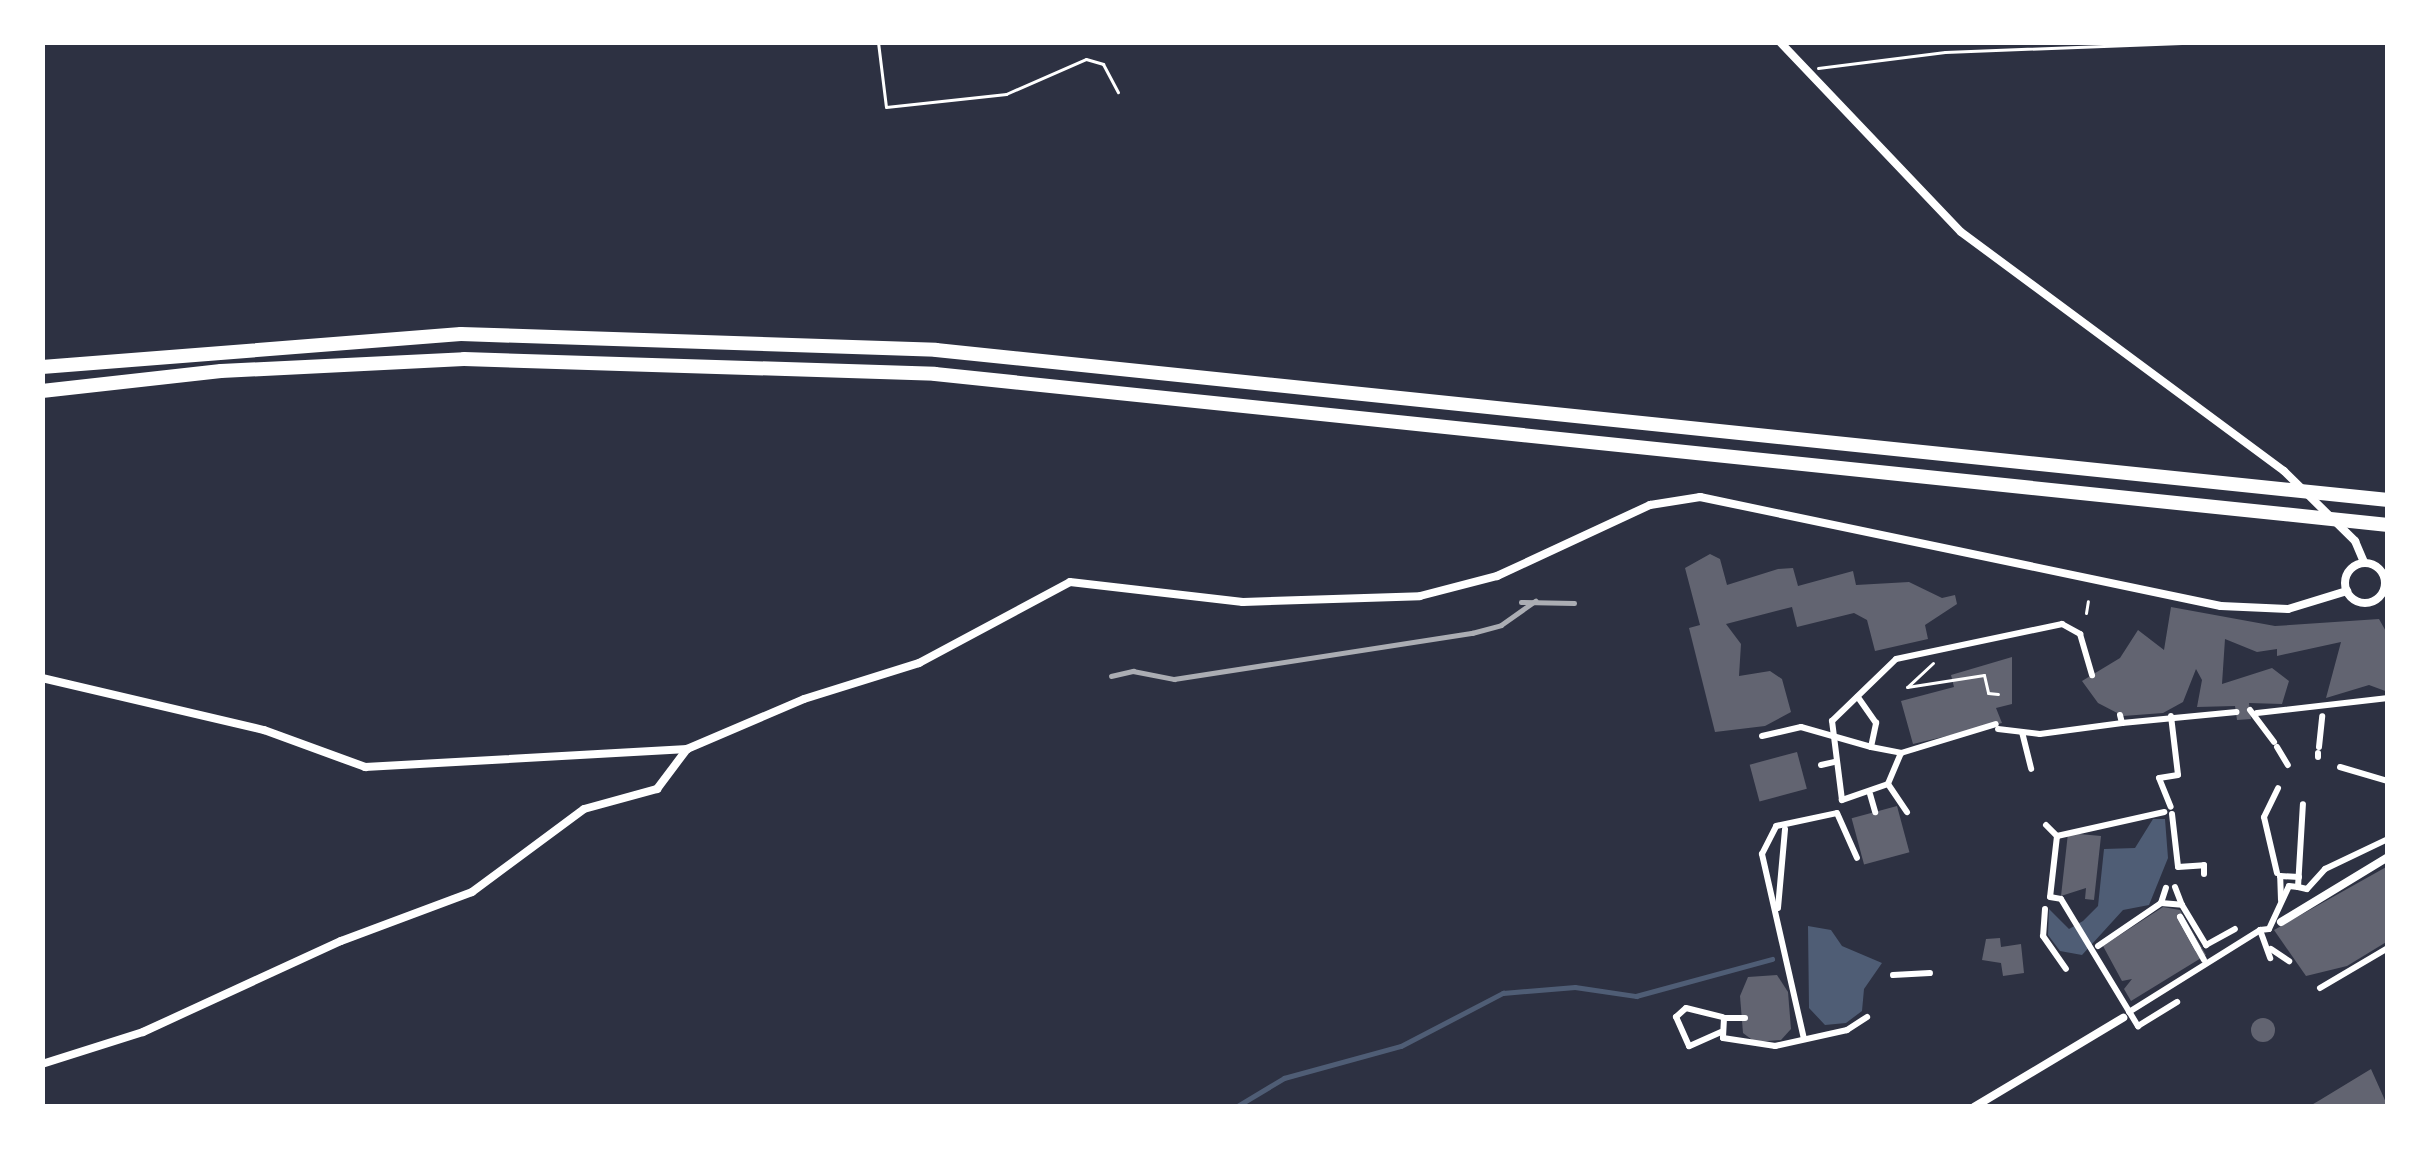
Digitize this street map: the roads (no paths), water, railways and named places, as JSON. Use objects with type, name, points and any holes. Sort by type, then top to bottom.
[{"type":"highway","points":[[42,367],[461,334],[850,346],[1163,370],[2388,500]]},
{"type":"highway","points":[[42,391],[353,362],[828,368],[1180,395],[2388,525]]},
{"type":"street","points":[[1780,42],[1961,232],[2284,470],[2356,542],[2364,562],[2378,567],[2386,586],[2384,600],[2359,602],[2347,591],[2346,576],[2364,562]]},
{"type":"street","points":[[42,678],[263,730],[365,767],[687,749],[804,699],[919,664],[1070,582],[1243,602],[1420,596],[1497,576],[1614,519],[1668,500],[1721,499],[2221,606],[2288,609],[2347,591]]},
{"type":"street","points":[[1857,858],[1837,813],[1842,800],[1830,735],[1839,708],[1858,697],[1886,665],[1932,649],[2062,624],[2080,634],[2092,675]]},
{"type":"street","points":[[1858,697],[1876,723],[1870,747]]},
{"type":"street","points":[[2288,765],[2253,712],[2322,710],[2388,698]]},
{"type":"street","points":[[2318,753],[2322,710]]},
{"type":"street","points":[[1762,736],[1801,727],[1901,753],[1997,726],[2021,732],[2121,719],[2236,712]]},
{"type":"street","points":[[2171,716],[2178,775],[2159,778],[2177,867],[2204,865],[2204,874]]},
{"type":"street","points":[[2021,732],[2031,769]]},
{"type":"street","points":[[42,1064],[142,1032],[341,941],[472,892],[584,809],[657,789],[687,749]]},
{"type":"street","points":[[1842,800],[1888,784],[1901,753]]},
{"type":"street","points":[[1821,765],[1834,763]]},
{"type":"street","points":[[2340,767],[2388,782]]},
{"type":"street","points":[[1888,784],[1906,812]]},
{"type":"street","points":[[2277,873],[2264,817],[2278,788]]},
{"type":"street","points":[[1870,794],[1875,812]]},
{"type":"street","points":[[2303,804],[2299,879],[2307,889],[2325,869],[2388,839]]},
{"type":"street","points":[[2057,836],[2169,811]]},
{"type":"street","points":[[1778,912],[1764,888],[1762,854],[1776,826],[1785,829],[1837,813]]},
{"type":"street","points":[[2046,825],[2057,836]]},
{"type":"street","points":[[1785,829],[1778,912],[1804,1040]]},
{"type":"street","points":[[2057,836],[2050,897],[2061,899],[2126,1015],[2138,1026],[2177,1003]]},
{"type":"street","points":[[2281,922],[2388,857]]},
{"type":"street","points":[[2281,902],[2280,876],[2299,879]]},
{"type":"street","points":[[1974,1107],[2126,1015],[2204,960],[2269,929],[2289,886],[2299,879]]},
{"type":"street","points":[[2098,946],[2161,903],[2171,888],[2204,960]]},
{"type":"street","points":[[2161,903],[2183,912],[2206,945],[2235,929]]},
{"type":"street","points":[[2045,908],[2043,936],[2066,968]]},
{"type":"street","points":[[2183,912],[2198,949],[2186,927],[2183,912]]},
{"type":"street","points":[[2186,927],[2204,960]]},
{"type":"street","points":[[2260,930],[2270,953],[2289,961]]},
{"type":"street","points":[[2320,988],[2388,948]]},
{"type":"street","points":[[1893,972],[1930,973]]},
{"type":"street","points":[[1721,1032],[1689,1046],[1676,1017],[1692,1008],[1724,1018],[1745,1018]]},
{"type":"street","points":[[1724,1018],[1721,1032],[1728,1041],[1755,1046],[1804,1040],[1867,1017]]},
{"type":"lane","points":[[2086,613],[2088,601]]},
{"type":"water","points":[[2153,819],[2165,819],[2168,858],[2149,905],[2123,910],[2082,955],[2060,951],[2048,935],[2049,909],[2069,929],[2083,921],[2098,906],[2104,849],[2135,848]]},
{"type":"water","points":[[1808,926],[1831,930],[1842,946],[1882,963],[1864,989],[1862,1011],[1846,1023],[1825,1025],[1809,1008]]},
{"type":"waterway","points":[[1236,1107],[1284,1078],[1401,1046],[1503,993],[1575,987],[1636,996],[1772,959]]},
{"type":"railway","points":[[1111,676],[1133,671],[1174,679],[1472,633],[1501,625],[1535,601]]},
{"type":"railway","points":[[1521,602],[1574,603]]}]
